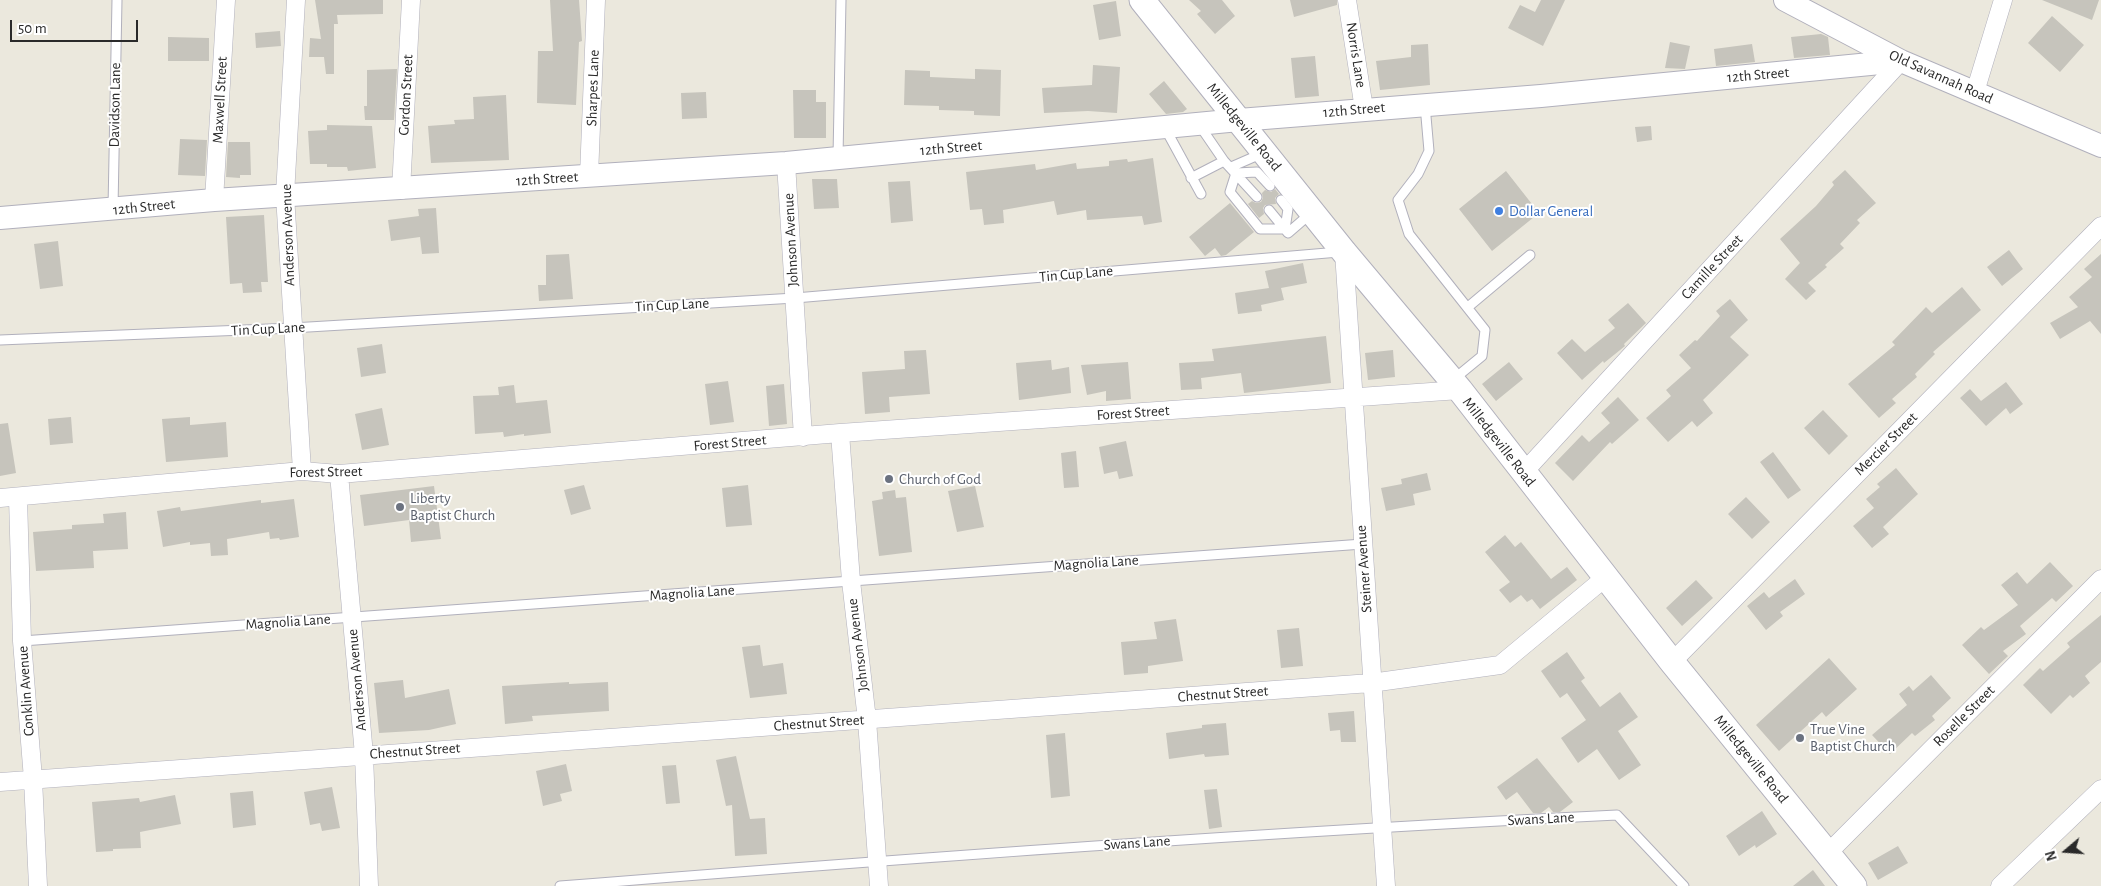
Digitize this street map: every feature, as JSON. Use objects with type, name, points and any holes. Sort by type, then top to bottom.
[{"type":"main road","name":"Milledgeville Road","points":[[1142,0],[1344,252],[1456,386],[1672,662],[1854,886]]},
{"type":"street","name":"Maxwell Street","points":[[214,200],[226,0]]},
{"type":"street","name":"Anderson Avenue","points":[[296,0],[285,196],[302,471]]},
{"type":"street","name":"Gordon Street","points":[[401,190],[411,0]]},
{"type":"street","name":"Sharpes Lane","points":[[589,176],[596,0]]},
{"type":"street","name":"Norris Lane","points":[[1348,0],[1364,109]]},
{"type":"street","name":"Old Savannah Road","points":[[1785,0],[1901,61],[2101,146]]},
{"type":"street","points":[[1975,92],[2003,0]]},
{"type":"street","name":"12th Street","points":[[0,218],[214,200],[401,190],[786,163],[1239,120],[1425,105],[1901,61]]},
{"type":"street","name":"Camille Street","points":[[1523,473],[1901,61]]},
{"type":"street","name":"Johnson Avenue","points":[[786,163],[803,437]]},
{"type":"street","name":"Mercier Street","points":[[1672,662],[2101,226]]},
{"type":"street","name":"Steiner Avenue","points":[[1344,252],[1371,683],[1386,886]]},
{"type":"street","name":"Forest Street","points":[[0,498],[302,471],[339,474],[840,433],[1353,397],[1456,386]]},
{"type":"street","name":"Johnson Avenue","points":[[840,433],[851,581],[867,720],[876,861],[880,886]]},
{"type":"street","name":"Anderson Avenue","points":[[339,474],[364,755],[369,886]]},
{"type":"street","name":"Conklin Avenue","points":[[18,497],[22,641],[33,779],[38,886]]},
{"type":"street","name":"Chestnut Street","points":[[0,782],[1371,683],[1500,664],[1606,577]]},
{"type":"street","name":"Roselle Street","points":[[1828,854],[2101,579]]},
{"type":"street","points":[[2000,886],[2101,789]]},
{"type":"lane","name":"Davidson Lane","points":[[113,210],[118,0]]},
{"type":"lane","points":[[838,158],[841,0]]},
{"type":"lane","points":[[1425,105],[1429,152],[1418,174],[1398,200],[1409,234],[1485,330],[1482,356],[1456,386]]},
{"type":"lane","points":[[1199,124],[1231,167],[1257,197]]},
{"type":"lane","points":[[1165,128],[1201,194]]},
{"type":"lane","points":[[1191,178],[1231,167],[1264,152]]},
{"type":"lane","points":[[1231,167],[1257,172],[1270,186]]},
{"type":"lane","points":[[1231,167],[1230,192],[1260,229],[1285,229]]},
{"type":"lane","points":[[1281,200],[1288,208],[1285,229]]},
{"type":"lane","points":[[1269,210],[1288,233],[1312,212]]},
{"type":"lane","name":"Tin Cup Lane","points":[[0,340],[292,328],[794,298],[1344,252]]},
{"type":"lane","points":[[1468,307],[1530,256]]},
{"type":"lane","name":"Magnolia Lane","points":[[22,641],[1363,544]]},
{"type":"lane","name":"Swans Lane","points":[[560,886],[876,861],[1382,826],[1617,815],[1684,886]]},
{"type":"building","points":[[315,0],[383,0],[383,14],[337,15],[338,24],[334,24],[334,74],[326,74],[324,57],[309,57],[310,38],[321,39]]},
{"type":"building","points":[[550,0],[579,0],[582,41],[579,42],[576,105],[537,103],[538,51],[553,51]]},
{"type":"building","points":[[1189,0],[1222,0],[1235,16],[1215,34],[1197,14],[1201,11]]},
{"type":"building","points":[[1290,0],[1337,0],[1337,5],[1294,17]]},
{"type":"building","points":[[1541,0],[1565,0],[1543,46],[1508,28],[1520,5],[1535,12]]},
{"type":"building","points":[[2042,0],[2099,0],[2092,20]]},
{"type":"building","points":[[1116,1],[1121,36],[1099,40],[1093,5]]},
{"type":"building","points":[[2052,16],[2084,45],[2060,72],[2028,43]]},
{"type":"building","points":[[280,31],[281,46],[256,48],[255,33]]},
{"type":"building","points":[[1821,34],[1828,37],[1830,55],[1794,58],[1791,37]]},
{"type":"building","points":[[168,37],[209,38],[209,61],[168,61]]},
{"type":"building","points":[[1670,42],[1690,46],[1685,69],[1665,68]]},
{"type":"building","points":[[1428,44],[1430,85],[1380,90],[1376,61],[1411,57],[1411,45]]},
{"type":"building","points":[[1752,44],[1755,62],[1716,66],[1714,49]]},
{"type":"building","points":[[1315,56],[1319,96],[1295,98],[1291,58]]},
{"type":"building","points":[[1093,65],[1120,67],[1117,113],[1088,111],[1044,113],[1042,88],[1092,85]]},
{"type":"building","points":[[397,69],[394,120],[365,120],[364,106],[367,106],[367,70]]},
{"type":"building","points":[[975,69],[1001,70],[1000,116],[974,115],[974,111],[939,110],[939,106],[904,105],[905,70],[930,71],[930,77],[975,79]]},
{"type":"building","points":[[1164,81],[1187,109],[1183,112],[1166,114],[1149,94]]},
{"type":"building","points":[[793,90],[816,90],[816,102],[826,102],[826,138],[794,138]]},
{"type":"building","points":[[706,92],[707,118],[682,119],[681,93]]},
{"type":"building","points":[[506,95],[509,160],[431,163],[428,126],[455,124],[454,120],[474,119],[473,97]]},
{"type":"building","points":[[327,125],[372,126],[376,168],[348,171],[347,167],[327,167],[327,164],[310,164],[308,131],[327,130]]},
{"type":"building","points":[[1651,126],[1652,140],[1637,142],[1635,127]]},
{"type":"building","points":[[180,139],[207,140],[205,176],[178,175]]},
{"type":"building","points":[[228,142],[250,142],[251,175],[240,175],[240,178],[226,177]]},
{"type":"building","points":[[1153,158],[1162,222],[1144,225],[1142,216],[1087,220],[1086,210],[1057,215],[1054,201],[1003,210],[1004,223],[984,225],[982,209],[970,210],[966,172],[1035,164],[1036,170],[1076,163],[1077,169],[1109,166],[1109,161],[1127,159],[1128,162]]},
{"type":"building","points":[[1845,170],[1876,203],[1857,220],[1860,223],[1840,244],[1844,248],[1825,265],[1827,267],[1808,283],[1816,291],[1806,300],[1785,279],[1800,263],[1780,239],[1816,206],[1834,185],[1832,182]]},
{"type":"building","name":"Dollar General","points":[[1506,171],[1539,213],[1492,251],[1459,209]]},
{"type":"building","points":[[812,179],[837,179],[839,208],[814,209]]},
{"type":"building","points":[[910,181],[913,221],[891,223],[888,182]]},
{"type":"building","points":[[1275,189],[1279,194],[1275,198],[1276,204],[1265,205],[1263,208],[1264,214],[1259,218],[1248,204],[1252,201],[1256,203],[1261,202],[1263,198],[1262,193],[1265,190],[1271,192]]},
{"type":"building","points":[[1230,203],[1254,232],[1226,255],[1221,256],[1215,248],[1205,256],[1189,237]]},
{"type":"building","points":[[436,208],[439,253],[422,254],[420,237],[391,241],[388,220],[419,216],[418,209]]},
{"type":"building","points":[[264,215],[268,282],[261,282],[262,292],[243,293],[242,283],[230,284],[226,217]]},
{"type":"building","points":[[58,241],[63,286],[40,289],[34,244]]},
{"type":"building","points":[[2009,250],[2023,269],[2002,286],[1987,267]]},
{"type":"building","points":[[569,254],[573,299],[539,301],[538,285],[546,285],[546,255]]},
{"type":"building","points":[[2101,254],[2101,334],[2090,321],[2060,339],[2050,323],[2078,307],[2069,297],[2092,277],[2084,269]]},
{"type":"building","points":[[1303,263],[1307,283],[1281,288],[1284,300],[1261,305],[1262,311],[1238,314],[1235,293],[1269,288],[1265,271]]},
{"type":"building","points":[[1962,287],[1981,310],[1933,352],[1935,354],[1915,374],[1917,377],[1892,399],[1896,403],[1879,418],[1848,384],[1895,345],[1892,342],[1926,307],[1932,313]]},
{"type":"building","points":[[1730,299],[1748,320],[1730,337],[1749,355],[1703,400],[1713,413],[1697,427],[1692,421],[1668,442],[1646,418],[1671,396],[1666,390],[1691,368],[1679,355],[1695,340],[1697,341],[1720,316],[1716,311]]},
{"type":"building","points":[[1628,303],[1646,323],[1624,344],[1625,346],[1604,363],[1603,361],[1582,380],[1557,353],[1572,339],[1585,352],[1615,328],[1608,320]]},
{"type":"building","points":[[1326,336],[1331,383],[1244,393],[1241,373],[1201,378],[1202,389],[1181,390],[1179,363],[1214,361],[1212,349]]},
{"type":"building","points":[[382,344],[386,373],[361,377],[357,348]]},
{"type":"building","points":[[926,350],[930,394],[889,397],[890,412],[865,414],[862,372],[905,369],[904,351]]},
{"type":"building","points":[[1393,350],[1395,377],[1368,380],[1365,353]]},
{"type":"building","points":[[1051,360],[1052,370],[1069,367],[1071,393],[1019,400],[1016,363]]},
{"type":"building","points":[[1128,362],[1131,399],[1106,401],[1106,391],[1087,395],[1081,365]]},
{"type":"building","points":[[1509,362],[1523,379],[1496,401],[1482,384]]},
{"type":"building","points":[[728,381],[734,422],[710,425],[705,384]]},
{"type":"building","points":[[2006,382],[2023,404],[2010,414],[2006,408],[1986,426],[1960,398],[1970,389],[1981,401]]},
{"type":"building","points":[[784,384],[787,424],[769,426],[766,386]]},
{"type":"building","points":[[514,385],[516,403],[547,400],[551,433],[504,437],[503,432],[475,434],[473,396],[499,395],[498,387]]},
{"type":"building","points":[[1618,397],[1639,420],[1612,444],[1610,442],[1573,481],[1555,463],[1582,435],[1589,442],[1610,423],[1601,413]]},
{"type":"building","points":[[382,408],[389,445],[362,450],[355,414]]},
{"type":"building","points":[[1823,410],[1848,436],[1829,455],[1804,428]]},
{"type":"building","points":[[71,417],[73,443],[50,445],[48,419]]},
{"type":"building","points":[[190,417],[190,425],[226,422],[228,457],[166,462],[162,419]]},
{"type":"building","points":[[8,423],[16,473],[0,476],[0,424]]},
{"type":"building","points":[[1126,441],[1133,476],[1119,479],[1117,471],[1104,474],[1099,447]]},
{"type":"building","points":[[1076,451],[1079,487],[1064,488],[1061,453]]},
{"type":"building","points":[[1773,452],[1801,490],[1788,499],[1760,462]]},
{"type":"building","points":[[1896,468],[1918,494],[1883,527],[1889,534],[1872,548],[1853,526],[1874,508],[1866,499],[1880,487],[1877,484]]},
{"type":"building","points":[[1427,473],[1431,490],[1413,494],[1415,505],[1386,511],[1381,488],[1402,484],[1401,479]]},
{"type":"building","points":[[584,485],[591,509],[571,515],[564,490]]},
{"type":"building","points":[[748,485],[752,525],[726,527],[722,488]]},
{"type":"building","name":"Liberty Baptist Church","points":[[434,486],[441,539],[411,542],[409,520],[364,526],[360,495]]},
{"type":"building","points":[[975,486],[984,527],[957,532],[948,491]]},
{"type":"building","points":[[895,490],[896,498],[906,497],[912,552],[879,556],[872,501],[883,499],[882,492]]},
{"type":"building","points":[[1746,497],[1770,522],[1752,539],[1728,514]]},
{"type":"building","points":[[294,499],[299,537],[280,540],[279,538],[270,539],[269,532],[227,539],[228,555],[211,556],[210,543],[190,545],[190,542],[163,547],[157,511],[180,507],[181,511],[261,500],[261,503]]},
{"type":"building","points":[[126,512],[128,549],[93,551],[94,568],[36,571],[33,532],[72,529],[72,525],[104,523],[103,514]]},
{"type":"building","points":[[1505,535],[1515,547],[1521,542],[1551,579],[1567,567],[1577,580],[1540,609],[1532,599],[1527,602],[1521,595],[1510,603],[1499,590],[1510,582],[1485,552]]},
{"type":"building","points":[[2050,562],[2073,586],[2056,602],[2052,598],[2020,626],[2026,634],[2003,651],[2008,656],[1989,674],[1962,645],[1981,627],[1984,630],[2018,605],[2001,585],[2017,572],[2027,584]]},
{"type":"building","points":[[1795,579],[1805,594],[1780,612],[1783,616],[1766,630],[1747,606],[1764,592],[1769,598]]},
{"type":"building","points":[[1696,580],[1713,598],[1682,626],[1666,608]]},
{"type":"building","points":[[2101,615],[2101,662],[2085,676],[2090,683],[2073,698],[2070,695],[2051,714],[2023,685],[2040,668],[2043,671],[2070,647],[2067,643]]},
{"type":"building","points":[[1176,619],[1183,661],[1148,666],[1148,673],[1124,675],[1121,642],[1157,639],[1154,622]]},
{"type":"building","points":[[1299,628],[1303,666],[1281,668],[1277,630]]},
{"type":"building","points":[[760,645],[763,666],[783,663],[787,694],[750,698],[742,647]]},
{"type":"building","points":[[1567,652],[1585,678],[1581,681],[1600,707],[1620,692],[1638,717],[1618,731],[1641,765],[1619,780],[1597,749],[1578,763],[1561,738],[1586,720],[1567,693],[1560,698],[1541,671]]},
{"type":"building","points":[[1829,658],[1857,689],[1826,717],[1822,712],[1779,751],[1756,725]]},
{"type":"building","points":[[1931,675],[1951,698],[1932,716],[1935,720],[1915,736],[1912,733],[1890,754],[1872,735],[1907,705],[1899,694],[1909,686],[1913,691]]},
{"type":"building","points":[[403,680],[405,698],[449,689],[456,724],[429,730],[379,733],[374,683]]},
{"type":"building","points":[[569,682],[569,684],[608,682],[609,711],[532,716],[533,721],[505,724],[502,686]]},
{"type":"building","points":[[1354,711],[1356,742],[1341,742],[1340,730],[1330,731],[1328,713]]},
{"type":"building","points":[[1226,723],[1229,755],[1205,757],[1204,754],[1169,759],[1166,733],[1202,728],[1202,725]]},
{"type":"building","points":[[1065,733],[1070,796],[1051,798],[1046,735]]},
{"type":"building","points":[[736,756],[750,819],[765,818],[767,854],[735,856],[732,805],[726,806],[716,760]]},
{"type":"building","points":[[1537,758],[1573,802],[1560,812],[1553,812],[1549,807],[1541,813],[1533,813],[1517,792],[1506,800],[1497,787]]},
{"type":"building","points":[[566,764],[572,791],[560,794],[562,801],[543,806],[536,771]]},
{"type":"building","points":[[676,765],[680,803],[666,804],[662,766]]},
{"type":"building","points":[[332,787],[340,828],[322,831],[320,823],[310,825],[304,792]]},
{"type":"building","points":[[1217,789],[1222,827],[1209,829],[1204,790]]},
{"type":"building","points":[[253,791],[256,825],[233,828],[230,793]]},
{"type":"building","points":[[175,795],[181,824],[140,832],[141,848],[96,852],[92,802],[139,798],[140,802]]},
{"type":"building","points":[[1762,811],[1777,834],[1756,848],[1755,845],[1739,856],[1726,836]]},
{"type":"building","points":[[1898,846],[1908,863],[1878,880],[1868,863]]},
{"type":"building","points":[[1813,870],[1825,886],[1793,886]]},
{"type":"place","name":"Dollar General","points":[[1499,211]]},
{"type":"place","name":"Church of God","points":[[889,479]]},
{"type":"place","name":"Liberty Baptist Church","points":[[400,507]]},
{"type":"place","name":"True Vine Baptist Church","points":[[1800,738]]}]
